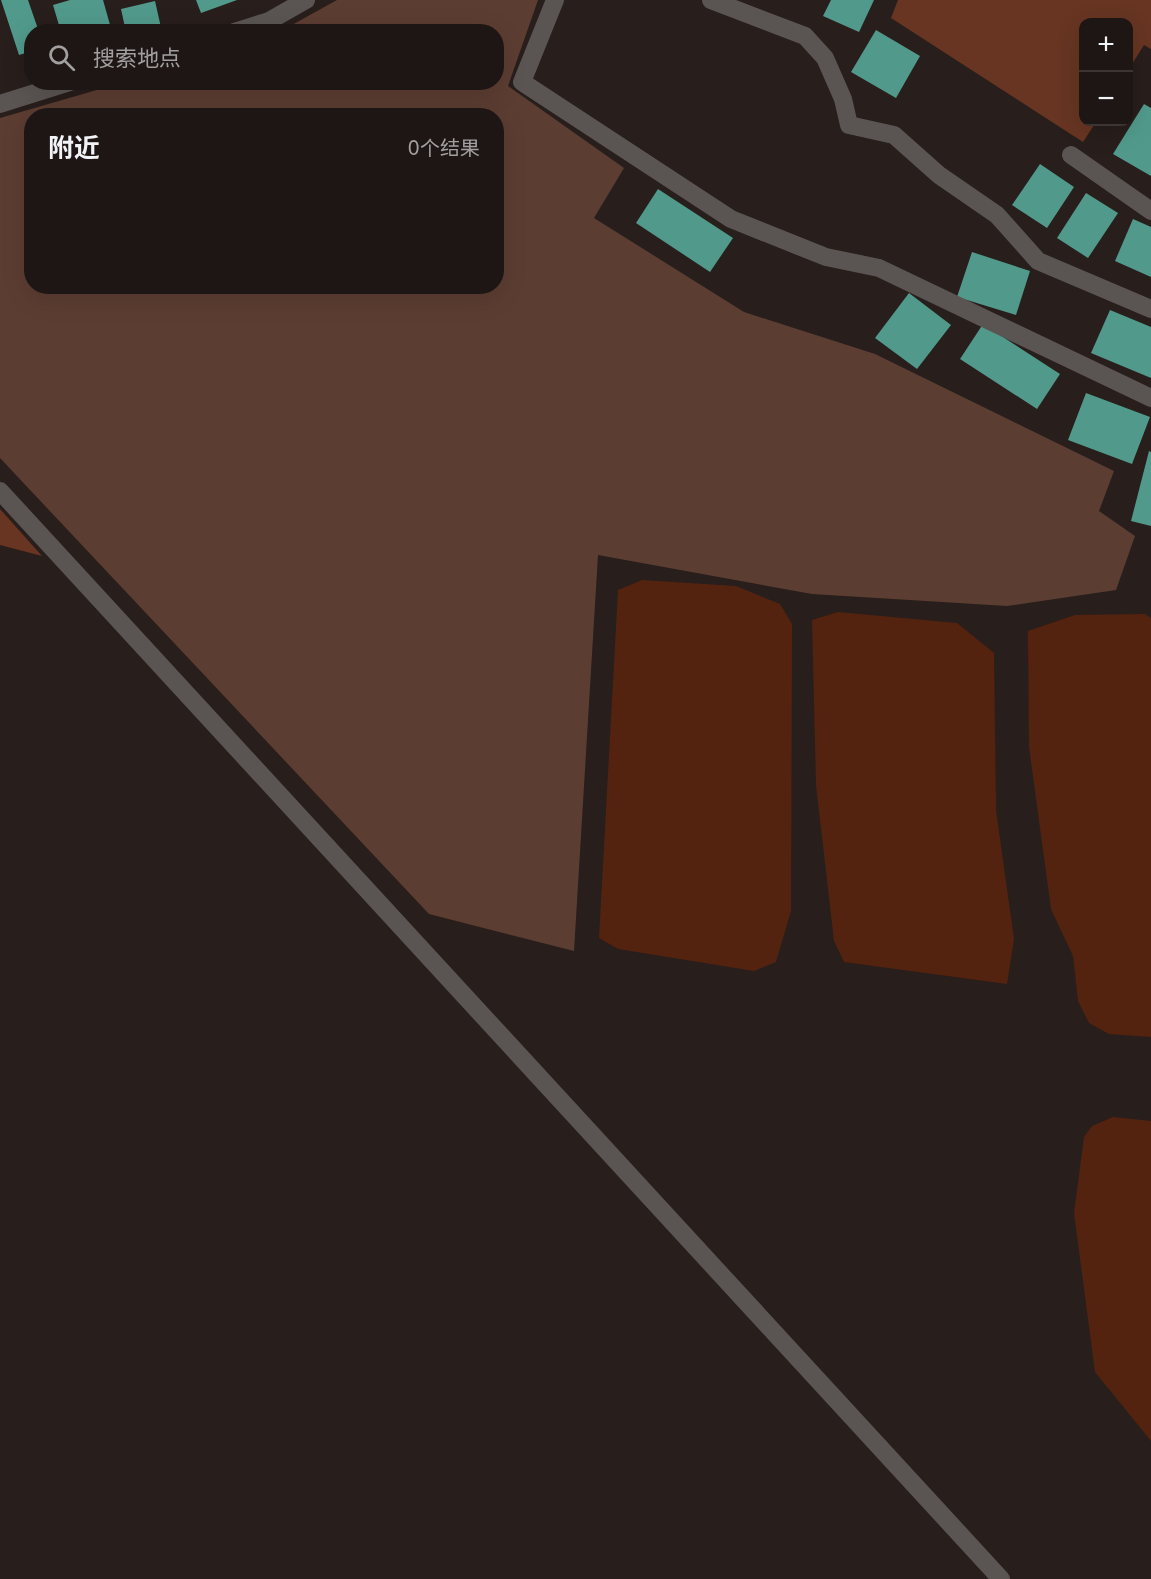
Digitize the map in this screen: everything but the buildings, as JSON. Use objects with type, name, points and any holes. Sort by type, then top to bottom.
[{"type":"street","points":[[259,24],[306,0]]},
{"type":"street","points":[[555,0],[522,82],[731,219],[826,257],[879,268],[1151,398]]},
{"type":"street","points":[[711,0],[805,36],[825,58],[843,99],[849,125],[894,135],[939,175],[997,215],[1038,261],[1151,309]]},
{"type":"street","points":[[0,104],[45,90]]},
{"type":"street","points":[[1071,155],[1151,211]]},
{"type":"street","points":[[0,491],[1001,1579]]},
{"type":"shaded area","points":[[337,0],[538,0],[508,86],[624,168],[594,218],[744,312],[875,354],[1114,471],[1099,511],[1135,536],[1116,590],[1007,606],[812,594],[598,555],[574,951],[429,914],[0,458],[0,118],[24,111],[24,294],[504,294],[504,108],[35,108],[97,90],[504,90],[504,24],[294,24]]},
{"type":"shaded area","points":[[898,0],[1151,0],[1151,49],[1144,45],[1133,63],[1133,18],[1079,18],[1079,126],[1093,126],[1083,142],[891,18]]},
{"type":"shaded area","points":[[0,509],[42,556],[0,545]]},
{"type":"shaded area","points":[[642,580],[736,586],[780,604],[792,624],[791,911],[776,962],[754,971],[618,949],[599,938],[618,590]]},
{"type":"shaded area","points":[[838,612],[957,623],[994,653],[996,810],[1014,939],[1007,984],[844,962],[834,941],[816,785],[812,620]]},
{"type":"shaded area","points":[[1145,614],[1151,618],[1151,1037],[1109,1034],[1089,1023],[1078,1001],[1073,956],[1051,909],[1029,747],[1028,631],[1075,615]]},
{"type":"shaded area","points":[[1113,1117],[1151,1121],[1151,1441],[1095,1372],[1074,1213],[1084,1137],[1092,1126]]}]
